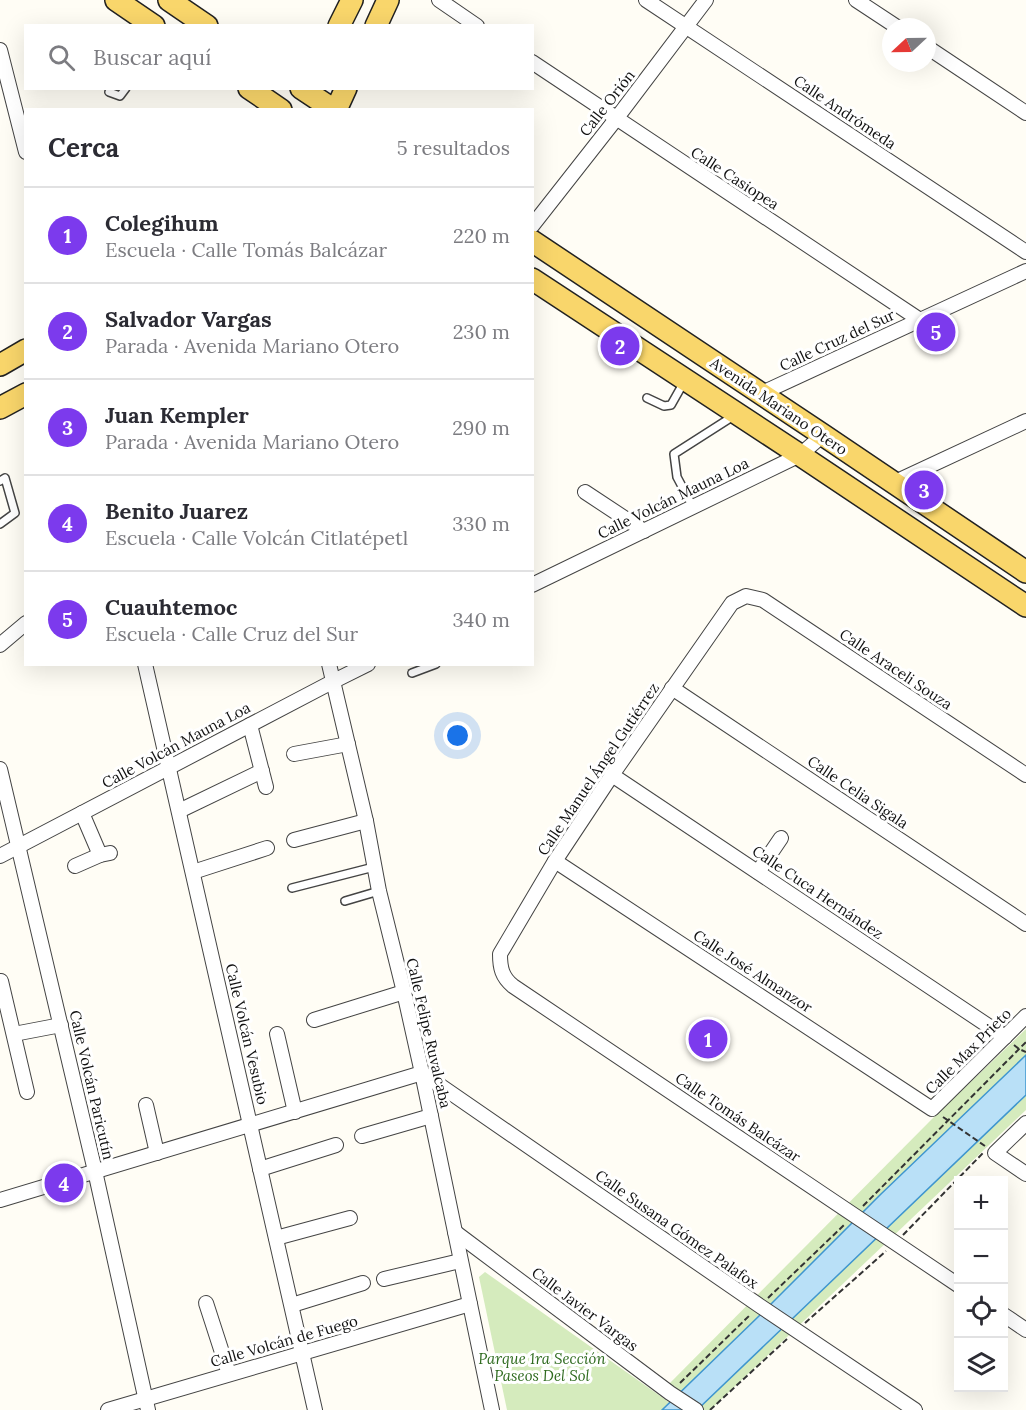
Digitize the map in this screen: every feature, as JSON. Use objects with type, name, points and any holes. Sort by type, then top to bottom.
[{"type":"main road","points":[[116,0],[151,24]]},
{"type":"main road","points":[[169,0],[204,24]]},
{"type":"main road","points":[[340,24],[352,0]]},
{"type":"main road","points":[[377,24],[388,0]]},
{"type":"main road","points":[[252,90],[277,108]]},
{"type":"main road","points":[[336,108],[345,90]]},
{"type":"main road","points":[[303,95],[331,108]]},
{"type":"main road","name":"Avenida Mariano Otero","points":[[534,242],[1026,573]]},
{"type":"main road","name":"Avenida Mariano Otero","points":[[534,280],[1026,606]]},
{"type":"main road","points":[[0,365],[24,351]]},
{"type":"main road","points":[[0,408],[24,394]]},
{"type":"street","points":[[439,0],[474,24]]},
{"type":"street","name":"Calle Andrómeda","points":[[646,0],[1026,252]]},
{"type":"street","name":"Calle Orión","points":[[534,223],[706,0]]},
{"type":"street","points":[[856,0],[883,18]]},
{"type":"street","points":[[0,50],[24,144]]},
{"type":"street","points":[[936,53],[1026,113]]},
{"type":"street","name":"Calle Casiopea","points":[[534,64],[920,320]]},
{"type":"street","name":"Calle Cruz del Sur","points":[[760,394],[1026,271]]},
{"type":"street","points":[[893,483],[1026,421]]},
{"type":"street","name":"Calle Volcán Mauna Loa","points":[[534,584],[800,455],[823,435]]},
{"type":"street","points":[[585,492],[644,531]]},
{"type":"street","name":"Calle Manuel Ángel Gutiérrez","points":[[502,973],[500,954],[555,861],[732,603],[746,596]]},
{"type":"street","name":"Calle Araceli Souza","points":[[746,596],[763,600],[1026,775]]},
{"type":"street","points":[[0,645],[24,625]]},
{"type":"street","name":"Calle Volcán Vesubio","points":[[145,666],[315,1410]]},
{"type":"street","name":"Calle Felipe Ruvalcaba","points":[[330,666],[366,821],[379,891],[422,1073],[492,1410]]},
{"type":"street","name":"Calle Volcán Mauna Loa","points":[[0,856],[364,666]]},
{"type":"street","name":"Calle Celia Sigala","points":[[672,688],[1026,924]]},
{"type":"street","points":[[250,725],[266,787]]},
{"type":"street","points":[[294,754],[348,744]]},
{"type":"street","name":"Calle Volcán Paricutín","points":[[0,769],[95,1171],[147,1404]]},
{"type":"street","points":[[179,812],[262,771]]},
{"type":"street","name":"Calle Cuca Hernández","points":[[612,775],[1005,1037]]},
{"type":"street","points":[[75,866],[105,854],[82,813]]},
{"type":"street","points":[[294,840],[366,821]]},
{"type":"street","points":[[758,872],[781,838]]},
{"type":"street","points":[[193,872],[267,848]]},
{"type":"street","name":"Calle José Almanzor","points":[[555,861],[932,1109]]},
{"type":"street","name":"Calle Tomás Balcázar","points":[[502,973],[513,986],[957,1284]]},
{"type":"street","points":[[1,981],[27,1092]]},
{"type":"street","points":[[314,1020],[404,992]]},
{"type":"street","name":"Calle Max Prieto","points":[[932,1109],[1026,1016]]},
{"type":"street","points":[[14,1034],[61,1025]]},
{"type":"street","points":[[277,1034],[295,1112]]},
{"type":"street","points":[[0,1200],[422,1073]]},
{"type":"street","name":"Calle Susana Gómez Palafox","points":[[422,1073],[762,1308],[915,1410]]},
{"type":"street","points":[[146,1106],[157,1153]]},
{"type":"street","points":[[362,1136],[431,1116]]},
{"type":"street","points":[[1026,1123],[989,1149],[1026,1174]]},
{"type":"street","points":[[260,1168],[336,1145]]},
{"type":"street","points":[[276,1238],[350,1218]]},
{"type":"street","name":"Calle Javier Vargas","points":[[455,1232],[696,1410]]},
{"type":"street","points":[[384,1279],[460,1260]]},
{"type":"street","points":[[292,1305],[363,1283]]},
{"type":"street","points":[[206,1304],[228,1374]]},
{"type":"street","name":"Calle Volcán de Fuego","points":[[108,1410],[147,1404],[228,1374],[470,1304]]},
{"type":"street","points":[[1008,1318],[1026,1330]]},
{"type":"lane","points":[[109,92],[120,96],[124,90]]},
{"type":"lane","points":[[647,398],[664,406],[671,405],[686,380]]},
{"type":"lane","points":[[693,507],[677,477],[674,454],[737,414]]},
{"type":"lane","points":[[0,481],[5,478],[15,513],[0,524]]},
{"type":"lane","points":[[412,673],[431,666]]},
{"type":"lane","points":[[292,888],[374,867]]},
{"type":"lane","points":[[345,901],[379,891]]},
{"type":"path","points":[[1019,1050],[1026,1052]]},
{"type":"path","points":[[710,1410],[792,1328],[989,1149],[952,1123]]},
{"type":"green space","points":[[1026,1029],[1026,1110],[710,1410],[696,1410],[664,1389],[932,1119]]},
{"type":"green space","name":"Parque 1ra Sección Paseos Del Sol","points":[[485,1272],[680,1410],[507,1410],[479,1277]]},
{"type":"water","points":[[1026,1055],[1026,1095],[697,1410],[662,1410],[881,1194]]},
{"type":"place","name":"Cuauhtemoc","points":[[936,332]]},
{"type":"place","name":"Salvador Vargas","points":[[620,346]]},
{"type":"place","name":"Juan Kempler","points":[[924,490]]},
{"type":"place","name":"Colegihum","points":[[708,1039]]},
{"type":"place","name":"Benito Juarez","points":[[64,1183]]}]
